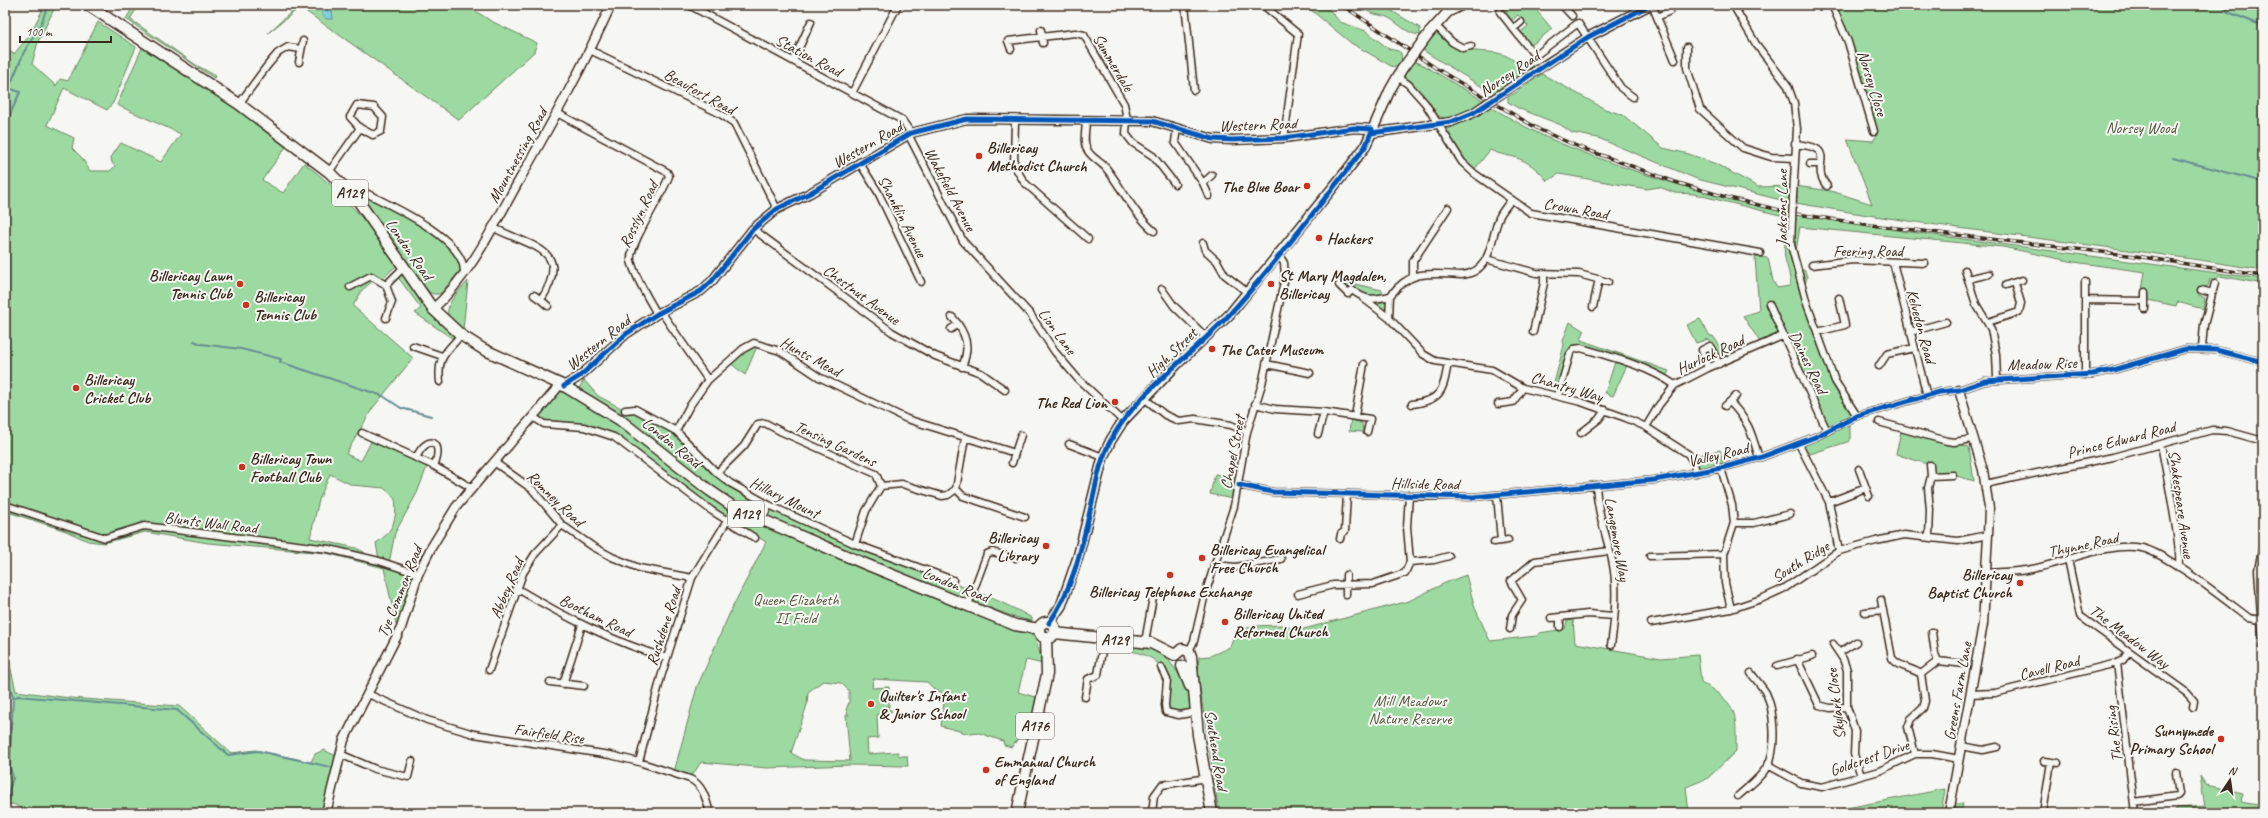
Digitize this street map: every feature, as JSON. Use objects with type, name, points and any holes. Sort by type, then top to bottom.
[{"type":"main road","name":"London Road","points":[[88,5],[239,104],[329,172],[349,192],[405,266],[433,309],[461,335],[482,349],[562,386],[620,420],[709,490],[735,508],[762,521],[1015,625],[1039,629]]},
{"type":"main road","points":[[1446,9],[1462,5]]},
{"type":"main road","name":"High Street","points":[[1050,623],[1061,606],[1077,560],[1103,457],[1111,440],[1123,421],[1144,398],[1229,315],[1365,147],[1390,90],[1400,73],[1446,9]]},
{"type":"main road","points":[[1043,623],[1050,623],[1053,626],[1050,635],[1041,635],[1039,629],[1043,623]]},
{"type":"main road","name":"A129","points":[[1050,635],[1145,642],[1158,645],[1174,655],[1175,662],[1182,666]]},
{"type":"main road","name":"A176","points":[[1017,813],[1046,678],[1050,635]]},
{"type":"main road","points":[[1174,655],[1182,649],[1190,656],[1186,666],[1182,666]]},
{"type":"main road","name":"Southend Road","points":[[1190,656],[1193,692],[1212,813]]},
{"type":"main road","name":"Southend Road","points":[[1182,666],[1193,692]]},
{"type":"street","name":"Mountnessing Road","points":[[433,309],[456,286],[492,228],[557,113],[590,50],[611,5]]},
{"type":"street","name":"Station Road","points":[[689,5],[902,120],[910,134]]},
{"type":"street","points":[[852,93],[898,5]]},
{"type":"street","points":[[1185,5],[1194,90]]},
{"type":"street","points":[[1263,5],[1298,34],[1284,138]]},
{"type":"street","points":[[1651,5],[1663,28],[1675,60]]},
{"type":"street","name":"Norsey Road","points":[[1372,131],[1451,122],[1473,113],[1588,37],[1651,5]]},
{"type":"street","name":"Jacksons Lane","points":[[1732,5],[1756,44],[1788,86],[1794,103],[1796,119],[1791,245],[1803,291],[1817,332],[1836,380],[1857,416]]},
{"type":"street","name":"Norsey Close","points":[[1832,5],[1833,16],[1848,42],[1874,131]]},
{"type":"street","points":[[1565,6],[1588,37],[1621,88],[1633,97]]},
{"type":"street","points":[[1657,17],[1670,11]]},
{"type":"street","points":[[1500,12],[1536,56],[1575,20]]},
{"type":"street","points":[[793,61],[811,22]]},
{"type":"street","points":[[1514,28],[1521,22]]},
{"type":"street","points":[[1041,30],[1042,40]]},
{"type":"street","points":[[1432,30],[1463,48],[1471,46]]},
{"type":"street","name":"Summerdale","points":[[1010,49],[1007,39],[1042,40],[1075,33],[1084,35],[1124,104],[1127,119]]},
{"type":"street","points":[[299,62],[303,41]]},
{"type":"street","name":"Norsey Close","points":[[1848,42],[1856,41]]},
{"type":"street","points":[[239,104],[278,53],[288,47],[301,49]]},
{"type":"street","points":[[1687,47],[1687,68],[1700,110],[1743,148],[1771,156],[1794,158]]},
{"type":"street","name":"Beaufort Road","points":[[590,50],[719,113],[734,123],[777,209]]},
{"type":"street","name":"Crown Road","points":[[1400,73],[1425,103],[1462,162],[1475,174],[1511,200],[1534,214],[1760,253]]},
{"type":"street","points":[[357,104],[374,108],[383,117],[381,131],[373,135],[360,128],[350,116],[357,104]]},
{"type":"street","name":"Rosslyn Road","points":[[557,113],[667,172],[669,176],[635,243],[631,260],[642,288],[659,313]]},
{"type":"street","points":[[1127,119],[1126,134],[1130,139],[1153,156],[1169,179],[1175,184]]},
{"type":"street","name":"Western Road","points":[[562,386],[580,376],[626,334],[659,313],[701,291],[712,280],[753,229],[777,209],[810,193],[860,162],[910,134],[955,120],[1086,121],[1127,119],[1152,121],[1213,139],[1232,140],[1284,138],[1342,129],[1372,131]]},
{"type":"street","points":[[1015,120],[1014,165],[1018,174],[1024,182],[1088,239]]},
{"type":"street","points":[[1086,121],[1085,144],[1088,152],[1104,165],[1120,185],[1138,220],[1154,231]]},
{"type":"street","points":[[329,172],[360,128]]},
{"type":"street","points":[[1177,128],[1176,142],[1203,183],[1209,196]]},
{"type":"street","name":"Wakefield Avenue","points":[[910,134],[963,241],[974,253]]},
{"type":"street","points":[[1795,144],[1817,147],[1821,154],[1822,181],[1827,186]]},
{"type":"street","name":"Shanklin Avenue","points":[[860,162],[878,192],[921,282]]},
{"type":"street","points":[[1810,164],[1821,164]]},
{"type":"street","points":[[1203,183],[1212,176]]},
{"type":"street","name":"London Road","points":[[349,192],[358,189],[432,229],[455,251],[464,266],[464,274]]},
{"type":"street","points":[[1389,318],[1390,296],[1398,286],[1413,275],[1470,274],[1486,259],[1499,217],[1511,200]]},
{"type":"street","points":[[1413,275],[1413,261],[1448,208]]},
{"type":"street","points":[[492,228],[536,246],[553,263],[552,280],[541,300]]},
{"type":"street","name":"Chestnut Avenue","points":[[753,229],[892,332],[935,356],[981,373],[1005,390]]},
{"type":"street","points":[[1203,244],[1204,250],[1216,261],[1225,274],[1247,292]]},
{"type":"street","name":"Lion Lane","points":[[974,253],[1030,314],[1055,352],[1078,380],[1123,421]]},
{"type":"street","name":"Chapel Street","points":[[1190,656],[1214,565],[1227,529],[1239,485],[1247,432],[1266,364],[1284,277],[1284,263],[1279,254]]},
{"type":"street","points":[[1486,259],[1544,274],[1579,274],[1608,282]]},
{"type":"street","name":"Feering Road","points":[[1812,265],[1853,260],[1924,263]]},
{"type":"street","name":"Kelvedon Road","points":[[1893,262],[1927,396]]},
{"type":"street","points":[[386,285],[405,266]]},
{"type":"street","points":[[1965,270],[1976,304],[1988,322],[1996,354],[1997,378]]},
{"type":"street","points":[[1533,332],[1544,283],[1544,274]]},
{"type":"street","points":[[1968,279],[1989,274]]},
{"type":"street","points":[[350,287],[371,276],[386,285],[392,302],[386,318]]},
{"type":"street","points":[[1593,306],[1599,279]]},
{"type":"street","points":[[2006,285],[2022,280]]},
{"type":"street","points":[[1988,322],[2019,312],[2021,303],[2015,282]]},
{"type":"street","points":[[2084,375],[2085,282]]},
{"type":"street","points":[[2202,348],[2204,325],[2215,283]]},
{"type":"street","points":[[1339,285],[1348,294],[1352,290],[1363,298],[1377,299],[1390,296]]},
{"type":"street","points":[[1162,289],[1174,306],[1206,337]]},
{"type":"street","points":[[2201,290],[2212,293]]},
{"type":"street","points":[[2145,292],[2145,309]]},
{"type":"street","points":[[534,295],[548,306]]},
{"type":"street","name":"Chantry Way","points":[[1363,298],[1389,318],[1423,354],[1435,361],[1492,370],[1523,388],[1558,396],[1605,410],[1646,427],[1688,454],[1694,463],[1696,474]]},
{"type":"street","points":[[1838,298],[1846,332]]},
{"type":"street","points":[[2085,300],[2145,301]]},
{"type":"street","name":"Daines Road","points":[[1769,304],[1782,336],[1802,374],[1827,431]]},
{"type":"street","points":[[659,313],[708,380]]},
{"type":"street","points":[[952,317],[964,333],[967,344],[967,354],[962,366]]},
{"type":"street","points":[[1910,332],[1946,322]]},
{"type":"street","points":[[951,329],[958,324]]},
{"type":"street","points":[[1817,332],[1845,325]]},
{"type":"street","points":[[440,382],[439,371],[442,356],[461,335]]},
{"type":"street","name":"Hurlock Road","points":[[1646,427],[1659,405],[1675,385],[1708,368],[1782,336]]},
{"type":"street","name":"Hunts Mead","points":[[676,430],[689,406],[708,380],[751,344],[758,344],[780,351],[820,377],[855,396],[907,419],[1015,453]]},
{"type":"street","points":[[413,346],[442,356]]},
{"type":"street","points":[[1708,368],[1702,350],[1707,347],[1710,346],[1719,364]]},
{"type":"street","points":[[1558,396],[1570,354],[1574,349],[1580,348],[1628,362],[1660,376],[1675,385]]},
{"type":"street","points":[[1879,366],[1887,354],[1914,348]]},
{"type":"street","name":"Meadow Rise","points":[[1827,431],[1857,416],[1927,396],[1960,390],[1976,382],[1997,378],[2084,375],[2113,370],[2178,350],[2202,348],[2263,362]]},
{"type":"street","points":[[1412,404],[1431,400],[1437,396],[1444,382],[1448,363]]},
{"type":"street","points":[[1266,364],[1310,373]]},
{"type":"street","points":[[1355,416],[1364,364]]},
{"type":"street","name":"Tye Common Road","points":[[326,813],[344,740],[401,628],[418,574],[449,516],[533,417],[562,386]]},
{"type":"street","points":[[1498,404],[1513,402],[1523,388]]},
{"type":"street","name":"Greens Farm Lane","points":[[1949,813],[1983,624],[1989,508],[1985,484],[1960,390]]},
{"type":"street","points":[[1736,396],[1727,404],[1743,416],[1749,425],[1758,458]]},
{"type":"street","points":[[1144,398],[1165,415],[1179,421],[1195,419],[1235,427],[1247,432]]},
{"type":"street","points":[[1255,404],[1286,411],[1324,412],[1370,419],[1367,432]]},
{"type":"street","name":"Hillary Mount","points":[[625,410],[635,409],[676,430],[717,473],[730,483],[769,505],[855,544],[953,580]]},
{"type":"street","points":[[1581,433],[1599,419],[1605,410]]},
{"type":"street","points":[[1318,434],[1324,412]]},
{"type":"street","points":[[533,417],[544,424],[584,427],[614,437],[726,521],[755,538]]},
{"type":"street","points":[[1879,422],[1947,441],[1954,442],[1973,439]]},
{"type":"street","name":"Tensing Gardens","points":[[717,473],[744,446],[758,424],[765,423],[872,472],[879,478],[881,486],[902,484],[942,496],[948,495],[956,489]]},
{"type":"street","name":"Prince Edward Road","points":[[1985,484],[2092,462],[2218,430],[2263,440]]},
{"type":"street","name":"Valley Road","points":[[1611,482],[1654,480],[1696,474],[1758,458],[1798,444],[1827,431]]},
{"type":"street","points":[[362,433],[434,466],[472,488]]},
{"type":"street","points":[[1012,463],[1021,435]]},
{"type":"street","points":[[965,438],[956,489],[964,496],[1025,517]]},
{"type":"street","points":[[416,458],[424,444],[429,442],[439,449],[439,455],[434,466]]},
{"type":"street","points":[[1069,444],[1103,457]]},
{"type":"street","points":[[1798,444],[1829,502],[1839,551]]},
{"type":"street","name":"Shakespeare Avenue","points":[[2161,444],[2178,546],[2180,564],[2178,567]]},
{"type":"street","name":"Romney Road","points":[[494,462],[532,489],[562,525],[592,546],[626,563],[652,572],[692,578]]},
{"type":"street","points":[[1929,536],[1930,510],[1928,488],[1931,476],[1930,465]]},
{"type":"street","points":[[1721,468],[1732,505],[1734,524],[1724,554],[1725,583],[1731,609]]},
{"type":"street","points":[[1859,469],[1869,496]]},
{"type":"street","points":[[1931,476],[1953,475]]},
{"type":"street","name":"Hillside Road","points":[[1239,485],[1273,492],[1473,497],[1596,485],[1611,482]]},
{"type":"street","name":"Langemore Way","points":[[1596,485],[1598,510],[1613,569],[1614,616],[1611,645]]},
{"type":"street","points":[[855,544],[866,511],[881,486]]},
{"type":"street","points":[[1829,502],[1866,488]]},
{"type":"street","points":[[1340,539],[1341,534],[1345,531],[1347,494]]},
{"type":"street","points":[[1298,594],[1334,585],[1373,584],[1391,580],[1405,573],[1410,562],[1407,527],[1409,495]]},
{"type":"street","points":[[1497,495],[1498,541],[1508,540]]},
{"type":"street","name":"Blunts Wall Road","points":[[5,505],[105,538],[144,526],[329,549],[384,562],[418,574]]},
{"type":"street","points":[[762,521],[769,505]]},
{"type":"street","name":"Rushdene Road","points":[[639,762],[667,658],[692,578],[735,508]]},
{"type":"street","points":[[1734,524],[1754,523],[1790,514]]},
{"type":"street","name":"Abbey Road","points":[[489,670],[516,588],[535,554],[562,525]]},
{"type":"street","name":"South Ridge","points":[[1651,623],[1731,609],[1785,588],[1839,551],[1904,535],[1929,536],[1942,540],[1958,541],[1988,536]]},
{"type":"street","points":[[2263,544],[2258,570],[2260,620],[2263,646]]},
{"type":"street","name":"Thynne Road","points":[[1986,573],[2027,570],[2068,559],[2130,547],[2154,552],[2178,567],[2249,618],[2260,620]]},
{"type":"street","points":[[1510,629],[1512,615],[1522,600],[1511,581],[1527,566],[1535,560],[1544,558],[1609,551]]},
{"type":"street","points":[[968,605],[987,554],[992,552],[1015,558]]},
{"type":"street","points":[[1650,556],[1724,554]]},
{"type":"street","points":[[1410,562],[1434,560],[1449,556]]},
{"type":"street","points":[[1214,565],[1236,567],[1281,559]]},
{"type":"street","name":"The Meadow Way","points":[[2068,559],[2080,616],[2192,698],[2193,707]]},
{"type":"street","points":[[1346,575],[1346,594]]},
{"type":"street","name":"Bootham Road","points":[[516,588],[582,625],[627,645],[667,658]]},
{"type":"street","points":[[1145,642],[1153,597]]},
{"type":"street","points":[[1881,600],[1892,658],[1897,664],[1911,668],[1921,674]]},
{"type":"street","points":[[1865,612],[1883,610]]},
{"type":"street","points":[[1551,618],[1588,614],[1614,616]]},
{"type":"street","points":[[1560,617],[1560,627]]},
{"type":"street","points":[[563,684],[582,625]]},
{"type":"street","points":[[1932,632],[1935,654],[1938,661]]},
{"type":"street","points":[[1085,697],[1088,679],[1098,675],[1104,639]]},
{"type":"street","name":"Skylark Close","points":[[1839,653],[1856,642]]},
{"type":"street","name":"Skylark Close","points":[[1833,644],[1847,670],[1847,707],[1855,731],[1854,754],[1861,776]]},
{"type":"street","points":[[2117,663],[2123,660],[2128,652]]},
{"type":"street","points":[[1777,666],[1797,659],[1812,656]]},
{"type":"street","points":[[1797,659],[1820,705],[1830,708],[1847,707]]},
{"type":"street","points":[[1921,674],[1938,661],[1965,664]]},
{"type":"street","name":"Cavell Road","points":[[1970,694],[1995,694],[2117,663]]},
{"type":"street","name":"The Rising","points":[[2117,663],[2135,813]]},
{"type":"street","points":[[1161,667],[1168,680],[1165,705],[1166,712],[1179,715],[1196,712]]},
{"type":"street","points":[[1738,796],[1756,781],[1768,764],[1773,733],[1771,710],[1766,693],[1750,673]]},
{"type":"street","points":[[1915,754],[1908,726],[1912,719],[1923,708],[1925,700],[1921,674]]},
{"type":"street","points":[[550,682],[584,686]]},
{"type":"street","name":"Fairfield Rise","points":[[368,694],[422,718],[474,734],[610,755],[639,762],[697,782],[710,813]]},
{"type":"street","points":[[1961,746],[1983,750],[1997,747]]},
{"type":"street","points":[[340,754],[375,769],[408,777],[412,761]]},
{"type":"street","name":"Goldcrest Drive","points":[[1768,764],[1801,783],[1811,787],[1822,787],[1891,766],[1915,754],[1932,754],[1959,759]]},
{"type":"street","points":[[2043,813],[2047,762],[2058,763]]},
{"type":"street","points":[[2134,802],[2177,796],[2180,794],[2176,773]]},
{"type":"street","points":[[1152,813],[1154,796],[1162,785],[1207,778]]},
{"type":"green space","points":[[45,5],[56,5],[38,42],[32,64],[56,86],[60,79],[68,81],[98,22],[136,47],[113,103],[107,110],[64,88],[47,125],[74,138],[72,148],[82,158],[90,171],[110,171],[115,166],[112,163],[111,157],[121,143],[161,162],[181,134],[117,105],[142,48],[240,111],[286,147],[262,180],[283,193],[304,163],[343,197],[355,210],[397,265],[382,279],[376,275],[373,278],[374,280],[362,290],[353,306],[413,358],[372,409],[346,454],[361,461],[373,438],[428,464],[417,493],[395,533],[389,563],[418,574],[398,634],[384,568],[326,553],[208,543],[145,532],[104,543],[88,541],[66,531],[5,511],[5,49],[14,54],[29,36]],"holes":[[[330,474],[352,485],[384,488],[395,499],[396,513],[393,525],[386,535],[376,543],[379,560],[364,557],[364,552],[356,548],[310,538],[319,500]],[[141,522],[283,543],[139,527]]]},
{"type":"green space","points":[[134,5],[139,5],[130,19],[196,65],[216,76],[214,78],[126,19]]},
{"type":"green space","points":[[299,5],[466,5],[491,21],[537,43],[534,52],[459,120],[304,10],[298,9],[268,33]]},
{"type":"green space","points":[[1305,5],[1325,5],[1340,22],[1366,31],[1389,49],[1401,53],[1402,63],[1397,67],[1391,66],[1351,43]]},
{"type":"green space","points":[[1363,5],[1382,5],[1420,28],[1420,35],[1411,33],[1387,17],[1367,11]]},
{"type":"green space","points":[[1509,5],[1532,5],[1552,29],[1529,47],[1518,34],[1528,26],[1518,15],[1509,23],[1500,12]]},
{"type":"green space","name":"Norsey Wood","points":[[1834,5],[2263,5],[2263,270],[2146,252],[1913,222],[1796,203],[1795,186],[1831,191],[1872,204],[1847,139],[1873,141],[1877,135],[1859,69]]},
{"type":"green space","points":[[1438,29],[1465,49],[1502,54],[1514,60],[1520,66],[1527,61],[1534,67],[1496,94],[1492,93],[1424,51],[1426,38],[1433,37]]},
{"type":"green space","points":[[1413,61],[1423,65],[1484,101],[1470,114],[1450,121],[1436,115],[1400,75]]},
{"type":"green space","points":[[1542,74],[1605,109],[1623,115],[1663,148],[1689,154],[1716,164],[1758,187],[1790,186],[1789,202],[1697,179],[1598,138],[1572,133],[1561,125],[1518,108],[1508,102],[1508,97]]},
{"type":"green space","points":[[1491,107],[1547,137],[1612,163],[1700,191],[1789,213],[1789,226],[1794,214],[1903,231],[2263,279],[2263,284],[2220,276],[2216,279],[2210,279],[2208,286],[2199,286],[2197,294],[2205,298],[2203,309],[2177,302],[2176,306],[2148,300],[2148,292],[2142,290],[2145,272],[2074,262],[2003,247],[1800,227],[1796,251],[1801,269],[1805,271],[1807,277],[1805,284],[1808,297],[1808,307],[1829,366],[1857,416],[1850,420],[1850,441],[1804,456],[1799,444],[1827,431],[1782,337],[1762,345],[1743,316],[1759,311],[1755,257],[1768,258],[1773,281],[1777,288],[1790,286],[1785,258],[1784,216],[1694,194],[1675,193],[1659,187],[1647,189],[1559,174],[1547,181],[1528,163],[1490,150],[1474,170],[1466,163],[1446,130]]},
{"type":"green space","points":[[358,189],[444,238],[464,266],[440,294],[433,294],[426,291],[394,241],[355,190]]},
{"type":"green space","points":[[402,273],[406,275],[437,320],[457,336],[453,339],[415,313],[421,308],[397,276]]},
{"type":"green space","points":[[468,281],[463,330],[451,321],[448,307],[457,293]]},
{"type":"green space","points":[[1341,281],[1382,290],[1384,297],[1390,296],[1389,318]]},
{"type":"green space","points":[[1700,319],[1710,336],[1713,336],[1726,355],[1719,358],[1708,339],[1696,343],[1687,325]]},
{"type":"green space","points":[[1570,322],[1584,331],[1581,340],[1669,371],[1665,378],[1628,363],[1613,396],[1605,393],[1616,359],[1575,349],[1559,388],[1553,387],[1564,345],[1563,341]]},
{"type":"green space","points":[[758,344],[745,375],[729,362],[743,349]]},
{"type":"green space","name":"Queen Elizabeth II Field","points":[[584,380],[598,396],[625,410],[635,409],[676,431],[717,473],[769,505],[982,594],[1032,618],[1032,621],[1020,619],[965,599],[942,594],[1035,637],[1043,664],[1026,660],[1018,692],[1042,699],[1032,740],[1018,737],[1017,742],[1014,743],[1012,747],[1004,745],[1003,741],[979,733],[970,734],[941,726],[945,694],[934,689],[927,682],[873,679],[872,688],[889,687],[889,707],[885,707],[892,711],[877,715],[878,738],[867,739],[868,754],[898,752],[899,756],[907,756],[908,766],[850,765],[767,768],[701,762],[690,779],[674,772],[697,687],[732,608],[766,542],[752,533],[748,534],[604,432],[552,426],[533,417],[559,386],[587,399],[737,506],[578,390]],"holes":[[[823,681],[841,683],[849,691],[849,702],[846,710],[849,715],[846,715],[850,761],[804,760],[791,753],[807,705],[808,692]]]},
{"type":"green space","points":[[1351,420],[1362,423],[1363,432],[1349,431]]},
{"type":"green space","points":[[1902,428],[1969,447],[1974,481],[1953,475],[1931,476],[1930,465],[1896,454]]},
{"type":"green space","points":[[1720,450],[1723,463],[1701,468],[1696,464],[1694,456]]},
{"type":"green space","points":[[1215,474],[1237,478],[1232,499],[1210,494]]},
{"type":"green space","name":"Mill Meadows Nature Reserve","points":[[1466,575],[1475,608],[1490,641],[1537,636],[1539,633],[1565,629],[1567,621],[1573,620],[1575,643],[1661,658],[1698,655],[1701,682],[1722,697],[1732,709],[1736,725],[1736,751],[1708,778],[1686,787],[1689,813],[1219,813],[1198,676],[1199,657],[1210,656],[1230,647],[1234,635],[1252,626],[1281,625],[1300,630],[1409,601],[1445,583]]},
{"type":"green space","points":[[1103,644],[1146,646],[1160,649],[1188,686],[1194,712],[1166,712],[1168,684],[1164,670],[1158,663],[1142,654],[1103,646]]},
{"type":"green space","points":[[5,654],[8,657],[16,691],[70,698],[179,706],[231,753],[256,750],[311,762],[315,754],[324,750],[336,756],[333,768],[336,768],[326,813],[31,813],[13,804],[5,805],[5,784],[10,770],[13,698],[5,666]]},
{"type":"green space","points":[[2200,776],[2206,785],[2243,793],[2241,802],[2263,806],[2263,813],[2176,813],[2176,808],[2205,806]]},
{"type":"green space","points":[[1945,789],[1941,813],[1817,813],[1826,812]]},
{"type":"green space","points":[[1956,804],[1963,804],[1961,813],[1954,813]]},
{"type":"water","points":[[321,5],[331,5],[333,19],[326,19],[322,14]]},
{"type":"waterway","points":[[5,126],[20,92],[9,88],[24,52],[41,24],[48,5]]},
{"type":"waterway","points":[[2221,5],[2228,12],[2263,26]]},
{"type":"waterway","points":[[2173,158],[2263,182]]},
{"type":"waterway","points":[[194,341],[201,344],[241,349],[281,359],[280,362],[383,396],[401,408],[431,416]]},
{"type":"waterway","points":[[5,666],[13,698],[9,763],[13,778],[9,790],[9,799],[5,799]]},
{"type":"waterway","points":[[13,698],[18,696],[177,710],[228,755],[258,751],[335,768]]},
{"type":"railway","points":[[1342,5],[1437,69],[1540,130],[1579,147],[1675,182],[1729,198],[1797,214],[1871,225],[2136,256],[2263,276]]},
{"type":"cycle path","points":[[1049,623],[1058,609],[1072,579],[1082,547],[1102,461],[1111,440],[1122,422],[1150,390],[1214,330],[1245,298],[1365,147],[1371,133],[1451,122],[1473,113],[1588,37],[1650,5]]},
{"type":"cycle path","points":[[564,386],[580,376],[626,334],[657,314],[701,291],[712,281],[753,229],[777,209],[810,193],[911,133],[967,119],[1152,121],[1213,139],[1232,140],[1284,138],[1354,128],[1372,129]]},
{"type":"cycle path","points":[[1239,485],[1273,492],[1473,497],[1654,480],[1721,468],[1759,458],[1815,437],[1857,416],[1939,392],[1959,390],[1985,381],[2093,374],[2113,370],[2186,349],[2216,350],[2263,362]]},
{"type":"place","name":"Billericay Methodist Church","points":[[979,156]]},
{"type":"place","name":"The Blue Boar","points":[[1307,186]]},
{"type":"place","name":"Hackers","points":[[1319,238]]},
{"type":"place","name":"Billericay Lawn Tennis Club","points":[[240,284]]},
{"type":"place","name":"St Mary Magdalen, Billericay","points":[[1271,284]]},
{"type":"place","name":"Billericay Tennis Club","points":[[246,305]]},
{"type":"place","name":"The Cater Museum","points":[[1212,349]]},
{"type":"place","name":"Billericay Cricket Club","points":[[76,388]]},
{"type":"place","name":"The Red Lion","points":[[1115,402]]},
{"type":"place","name":"Billericay Town Football Club","points":[[242,467]]},
{"type":"place","name":"Billericay Library","points":[[1046,546]]},
{"type":"place","name":"Billericay Evangelical Free Church","points":[[1202,558]]},
{"type":"place","name":"Billericay Telephone Exchange","points":[[1170,575]]},
{"type":"place","name":"Billericay Baptist Church","points":[[2020,583]]},
{"type":"place","name":"Billericay United Reformed Church","points":[[1225,622]]},
{"type":"place","name":"Quilter's Infant & Junior School","points":[[871,704]]},
{"type":"place","name":"Sunnymede Primary School","points":[[2221,739]]},
{"type":"place","name":"Emmanual Church of England","points":[[986,770]]}]
